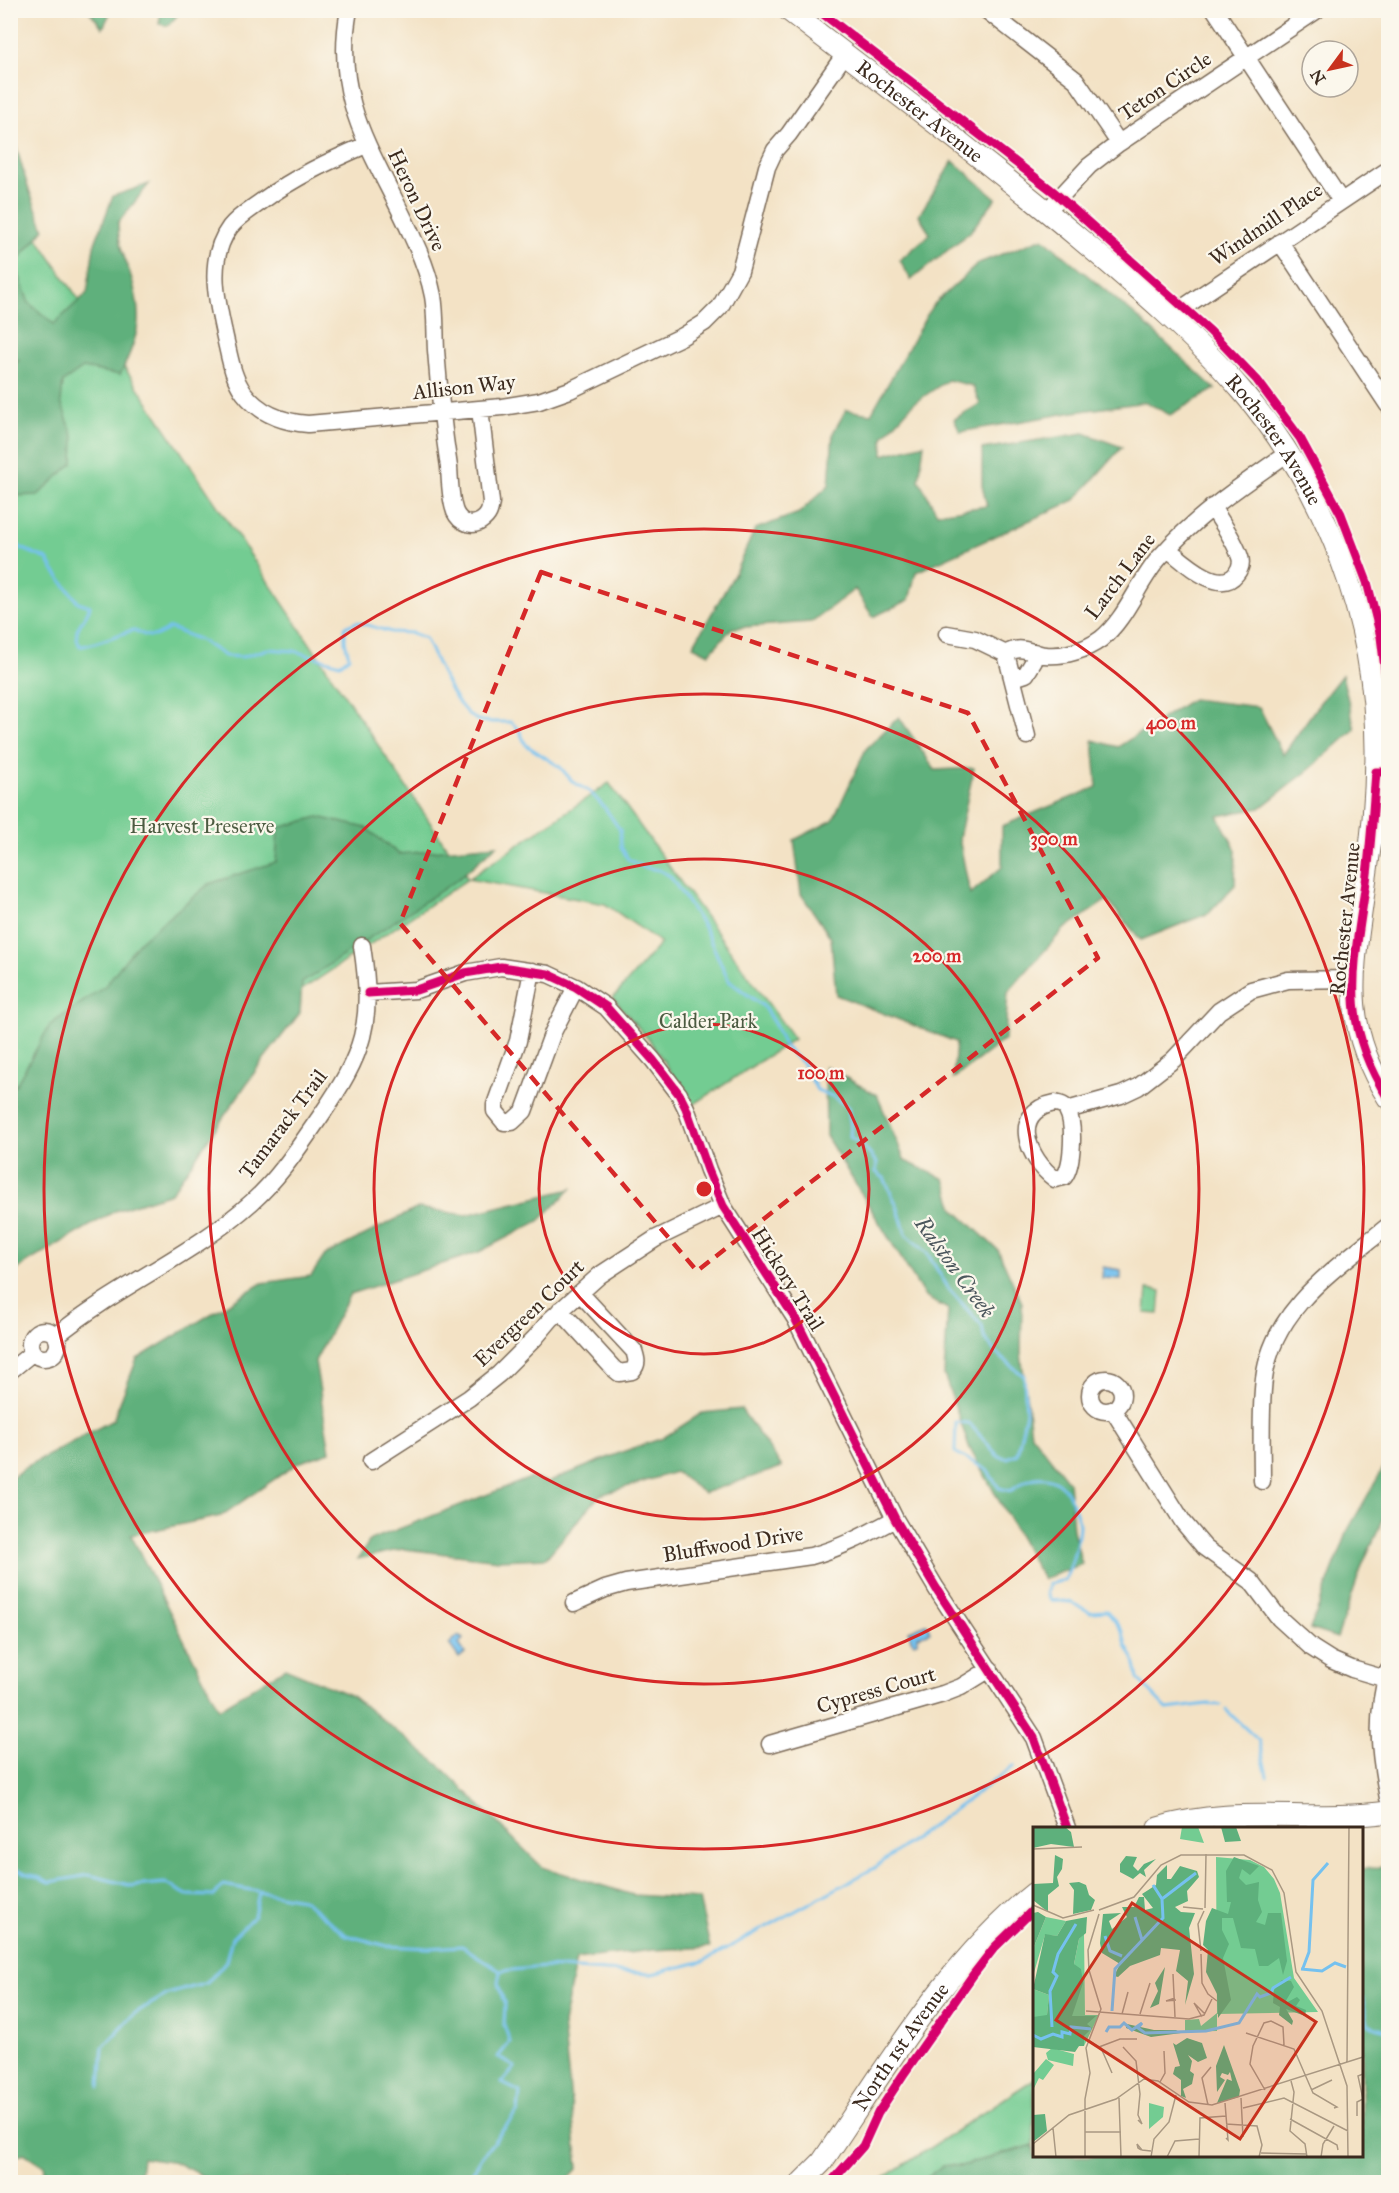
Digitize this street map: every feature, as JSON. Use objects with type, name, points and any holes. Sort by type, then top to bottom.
[{"type":"main road","name":"Rochester Avenue","points":[[788,10],[1047,212],[1172,320],[1242,391],[1288,453],[1323,517],[1351,590],[1369,666],[1382,772],[1353,980],[1354,1006],[1362,1045],[1374,1073],[1389,1098]]},
{"type":"main road","points":[[1162,1827],[1216,1816],[1260,1813],[1338,1816],[1389,1812]]},
{"type":"main road","name":"North 1st Avenue","points":[[802,2182],[822,2162],[931,2003],[984,1939],[1033,1895]]},
{"type":"street","name":"Heron Drive","points":[[349,10],[345,32],[344,61],[353,109],[366,145],[396,199],[428,278],[433,297],[441,412],[455,512],[459,519],[473,524],[484,519],[489,512],[491,502],[480,409]]},
{"type":"street","points":[[986,10],[1077,80],[1119,143]]},
{"type":"street","points":[[1215,10],[1341,201]]},
{"type":"street","name":"Teton Circle","points":[[1047,212],[1059,196],[1089,166],[1119,143],[1317,10]]},
{"type":"street","name":"Allison Way","points":[[366,145],[286,183],[246,212],[230,227],[220,247],[216,272],[217,299],[232,369],[244,393],[253,402],[275,418],[290,423],[308,424],[480,409],[539,401],[570,390],[683,336],[704,323],[720,307],[740,270],[767,167],[775,150],[789,134],[845,54]]},
{"type":"street","name":"Windmill Place","points":[[1172,320],[1184,307],[1389,170]]},
{"type":"street","points":[[1280,242],[1389,405]]},
{"type":"street","name":"Larch Lane","points":[[947,634],[975,639],[1006,654],[1018,648],[1045,655],[1075,652],[1101,639],[1115,624],[1145,576],[1168,549],[1212,507],[1288,453]]},
{"type":"street","points":[[1168,549],[1210,579],[1226,581],[1233,578],[1238,572],[1241,558],[1212,507]]},
{"type":"street","points":[[1011,674],[1026,674],[1034,661],[1034,652]]},
{"type":"street","points":[[1006,654],[1027,736]]},
{"type":"street","name":"Tamarack Trail","points":[[10,1371],[32,1353],[43,1358],[51,1356],[58,1347],[56,1336],[217,1230],[268,1186],[300,1146],[356,1058],[364,1032],[368,993],[362,946]]},
{"type":"street","name":"Hickory Trail","points":[[368,993],[416,990],[481,969],[501,967],[548,974],[576,987],[606,1006],[653,1060],[679,1094],[693,1124],[723,1206],[795,1318],[895,1519],[936,1588],[1034,1738],[1067,1827]]},
{"type":"street","points":[[532,971],[518,1041],[495,1105],[495,1111],[504,1122],[512,1122],[524,1111],[553,1032],[576,987]]},
{"type":"street","points":[[1067,1110],[1121,1095],[1147,1081],[1173,1060],[1219,1011],[1251,990],[1288,980],[1353,980]]},
{"type":"street","name":"Evergreen Court","points":[[371,1461],[469,1398],[499,1374],[560,1310],[621,1259],[723,1206]]},
{"type":"street","points":[[1262,1481],[1264,1380],[1274,1342],[1289,1316],[1308,1293],[1389,1226]]},
{"type":"street","points":[[560,1310],[613,1368],[619,1373],[632,1371],[637,1359],[634,1352],[580,1293]]},
{"type":"street","points":[[1113,1410],[1183,1522],[1205,1548],[1251,1581],[1279,1618],[1312,1648],[1352,1669],[1387,1675],[1381,1706],[1379,1741],[1389,1798]]},
{"type":"street","name":"Bluffwood Drive","points":[[574,1603],[605,1589],[626,1583],[799,1558],[831,1551],[895,1519]]},
{"type":"street","name":"Cypress Court","points":[[770,1744],[942,1695],[961,1687],[990,1669]]},
{"type":"highlighted area","points":[[541,572],[968,713],[1098,958],[697,1271],[400,923]]},
{"type":"green space","points":[[161,10],[181,11],[168,26],[159,24]]},
{"type":"green space","points":[[89,11],[111,11],[103,28]]},
{"type":"green space","points":[[11,130],[28,187],[44,229],[15,264],[29,303],[54,324],[87,293],[94,246],[113,196],[149,184],[118,223],[120,243],[134,288],[138,314],[136,336],[127,361],[120,375],[83,368],[63,382],[61,402],[74,438],[73,463],[38,495],[11,496],[11,370],[19,360],[10,357]]},
{"type":"green space","points":[[953,161],[996,198],[970,232],[911,280],[900,260],[930,234],[919,215]]},
{"type":"green space","name":"Harvest Preserve","points":[[10,197],[468,879],[11,1184]]},
{"type":"green space","points":[[1043,238],[1142,321],[1215,389],[1170,415],[1146,402],[960,432],[954,419],[980,404],[973,386],[948,380],[914,403],[883,437],[883,455],[924,444],[919,480],[937,513],[987,506],[982,486],[982,449],[1084,433],[1122,447],[1075,500],[916,572],[909,600],[873,617],[855,589],[811,622],[732,628],[709,654],[693,646],[734,575],[755,529],[799,513],[829,485],[833,433],[846,410],[871,414],[932,306],[979,263]]},
{"type":"green space","points":[[1342,675],[1355,729],[1309,770],[1260,808],[1218,816],[1236,850],[1235,885],[1209,913],[1141,940],[1107,900],[1063,930],[1008,992],[1005,1039],[953,1079],[956,1042],[836,995],[831,938],[801,894],[794,840],[833,820],[866,749],[899,717],[935,770],[974,768],[959,838],[970,894],[1002,867],[1002,826],[1097,787],[1093,740],[1118,747],[1192,699],[1259,707],[1283,755]]},
{"type":"green space","name":"Calder Park","points":[[609,783],[794,1039],[693,1105],[650,1041],[613,998],[661,943],[605,904],[468,879]]},
{"type":"green space","points":[[318,817],[366,828],[399,854],[497,845],[457,880],[302,983],[300,1013],[263,1060],[171,1193],[115,1211],[26,1263],[11,1275],[11,1089],[17,1083],[50,1025],[105,986],[140,941],[209,884],[276,862],[278,828]]},
{"type":"green space","points":[[825,1066],[877,1095],[905,1161],[945,1179],[954,1209],[998,1250],[1022,1303],[1021,1353],[1031,1434],[1069,1482],[1073,1530],[1082,1564],[1043,1579],[970,1449],[944,1375],[948,1309],[925,1297],[826,1136]]},
{"type":"green space","points":[[571,1189],[539,1221],[479,1252],[350,1294],[315,1361],[330,1452],[298,1463],[221,1516],[131,1535],[219,1709],[285,1668],[352,1696],[439,1765],[542,1867],[633,1895],[699,1899],[710,1947],[653,1950],[576,1959],[563,2024],[578,2168],[565,2182],[214,2182],[177,2163],[142,2158],[139,2182],[42,2182],[44,2166],[24,2153],[10,2159],[11,1478],[26,1467],[113,1420],[137,1359],[262,1283],[311,1276],[325,1255],[418,1208],[466,1215]]},
{"type":"green space","points":[[1147,1289],[1161,1291],[1159,1314],[1145,1313]]},
{"type":"green space","points":[[741,1409],[782,1467],[704,1493],[675,1472],[600,1495],[546,1558],[499,1560],[403,1549],[358,1559],[370,1540],[530,1478],[548,1482],[663,1438],[702,1413]]},
{"type":"green space","points":[[1388,1460],[1388,1509],[1363,1563],[1337,1638],[1310,1629],[1349,1528]]},
{"type":"green space","points":[[1388,1863],[1388,2182],[922,2182],[943,2165],[961,2166],[1033,2145],[1033,2157],[1363,2157],[1363,1869],[1376,1868]]},
{"type":"green space","points":[[1033,2080],[1033,2145],[961,2166],[943,2165],[922,2182],[878,2182]]},
{"type":"water","points":[[1103,1267],[1121,1270],[1121,1279],[1102,1278]]},
{"type":"water","points":[[926,1624],[930,1632],[918,1636],[917,1642],[914,1643],[909,1631]]},
{"type":"water","points":[[458,1636],[463,1639],[459,1644],[465,1653],[459,1658],[449,1644]]},
{"type":"waterway","name":"Ralston Creek","points":[[10,535],[21,548],[47,559],[78,602],[90,606],[77,629],[77,640],[80,646],[134,630],[152,636],[170,628],[200,640],[225,656],[242,657],[268,649],[294,651],[340,664],[349,657],[345,641],[345,627],[357,622],[391,632],[412,633],[425,638],[454,696],[470,715],[482,721],[511,722],[519,730],[526,745],[560,767],[573,782],[590,792],[605,808],[620,830],[621,847],[628,859],[670,876],[704,927],[729,981],[763,1006],[784,1046],[803,1064],[817,1090],[832,1096],[848,1107],[850,1137],[862,1145],[877,1163],[876,1172],[884,1178],[897,1206],[906,1234],[927,1253],[949,1289],[982,1326],[984,1337],[996,1353],[1024,1376],[1026,1413],[1017,1454],[1007,1458],[998,1456],[969,1423],[956,1422],[955,1452],[987,1470],[999,1488],[1011,1491],[1030,1480],[1047,1478],[1062,1486],[1068,1494],[1079,1520],[1078,1536],[1073,1560],[1065,1580],[1049,1584],[1046,1593],[1050,1600],[1071,1602],[1090,1612],[1107,1611],[1123,1632],[1126,1646],[1134,1660],[1138,1679],[1167,1709],[1208,1704],[1221,1705]]},
{"type":"waterway","name":"Ralston Creek","points":[[1226,1710],[1259,1741],[1267,1776]]},
{"type":"waterway","points":[[10,1867],[50,1882],[89,1875],[133,1886],[165,1883],[187,1895],[214,1896],[223,1885],[302,1899],[346,1935],[387,1946],[429,1948],[462,1946],[500,1971],[545,1967],[652,1974],[704,1961],[874,1868],[1014,1766]]},
{"type":"waterway","points":[[100,2087],[103,2047],[135,2013],[168,1994],[207,1983],[226,1961],[232,1938],[254,1916],[259,1892]]},
{"type":"waterway","points":[[467,2182],[483,2155],[518,2111],[520,2092],[502,2083],[515,2067],[498,2057],[510,2042],[504,2025],[505,2006],[498,1983],[500,1971]]},
{"type":"waterway","name":"Ralston Creek","points":[[1363,2002],[1368,2024],[1388,2031]]},
{"type":"cycle path","points":[[818,10],[1054,192],[1210,331],[1257,380],[1300,438],[1341,514],[1367,582],[1381,637],[1388,693]]},
{"type":"cycle path","points":[[1388,772],[1376,772],[1368,868],[1357,941],[1354,993],[1356,1018],[1362,1043],[1372,1070],[1388,1098]]},
{"type":"cycle path","points":[[368,993],[416,990],[465,973],[501,967],[548,974],[576,987],[606,1007],[653,1060],[679,1094],[723,1206],[795,1318],[895,1519],[936,1588],[1034,1738],[1067,1827]]},
{"type":"cycle path","points":[[831,2182],[863,2146],[878,2113],[973,1975],[994,1948],[1033,1910]]}]
